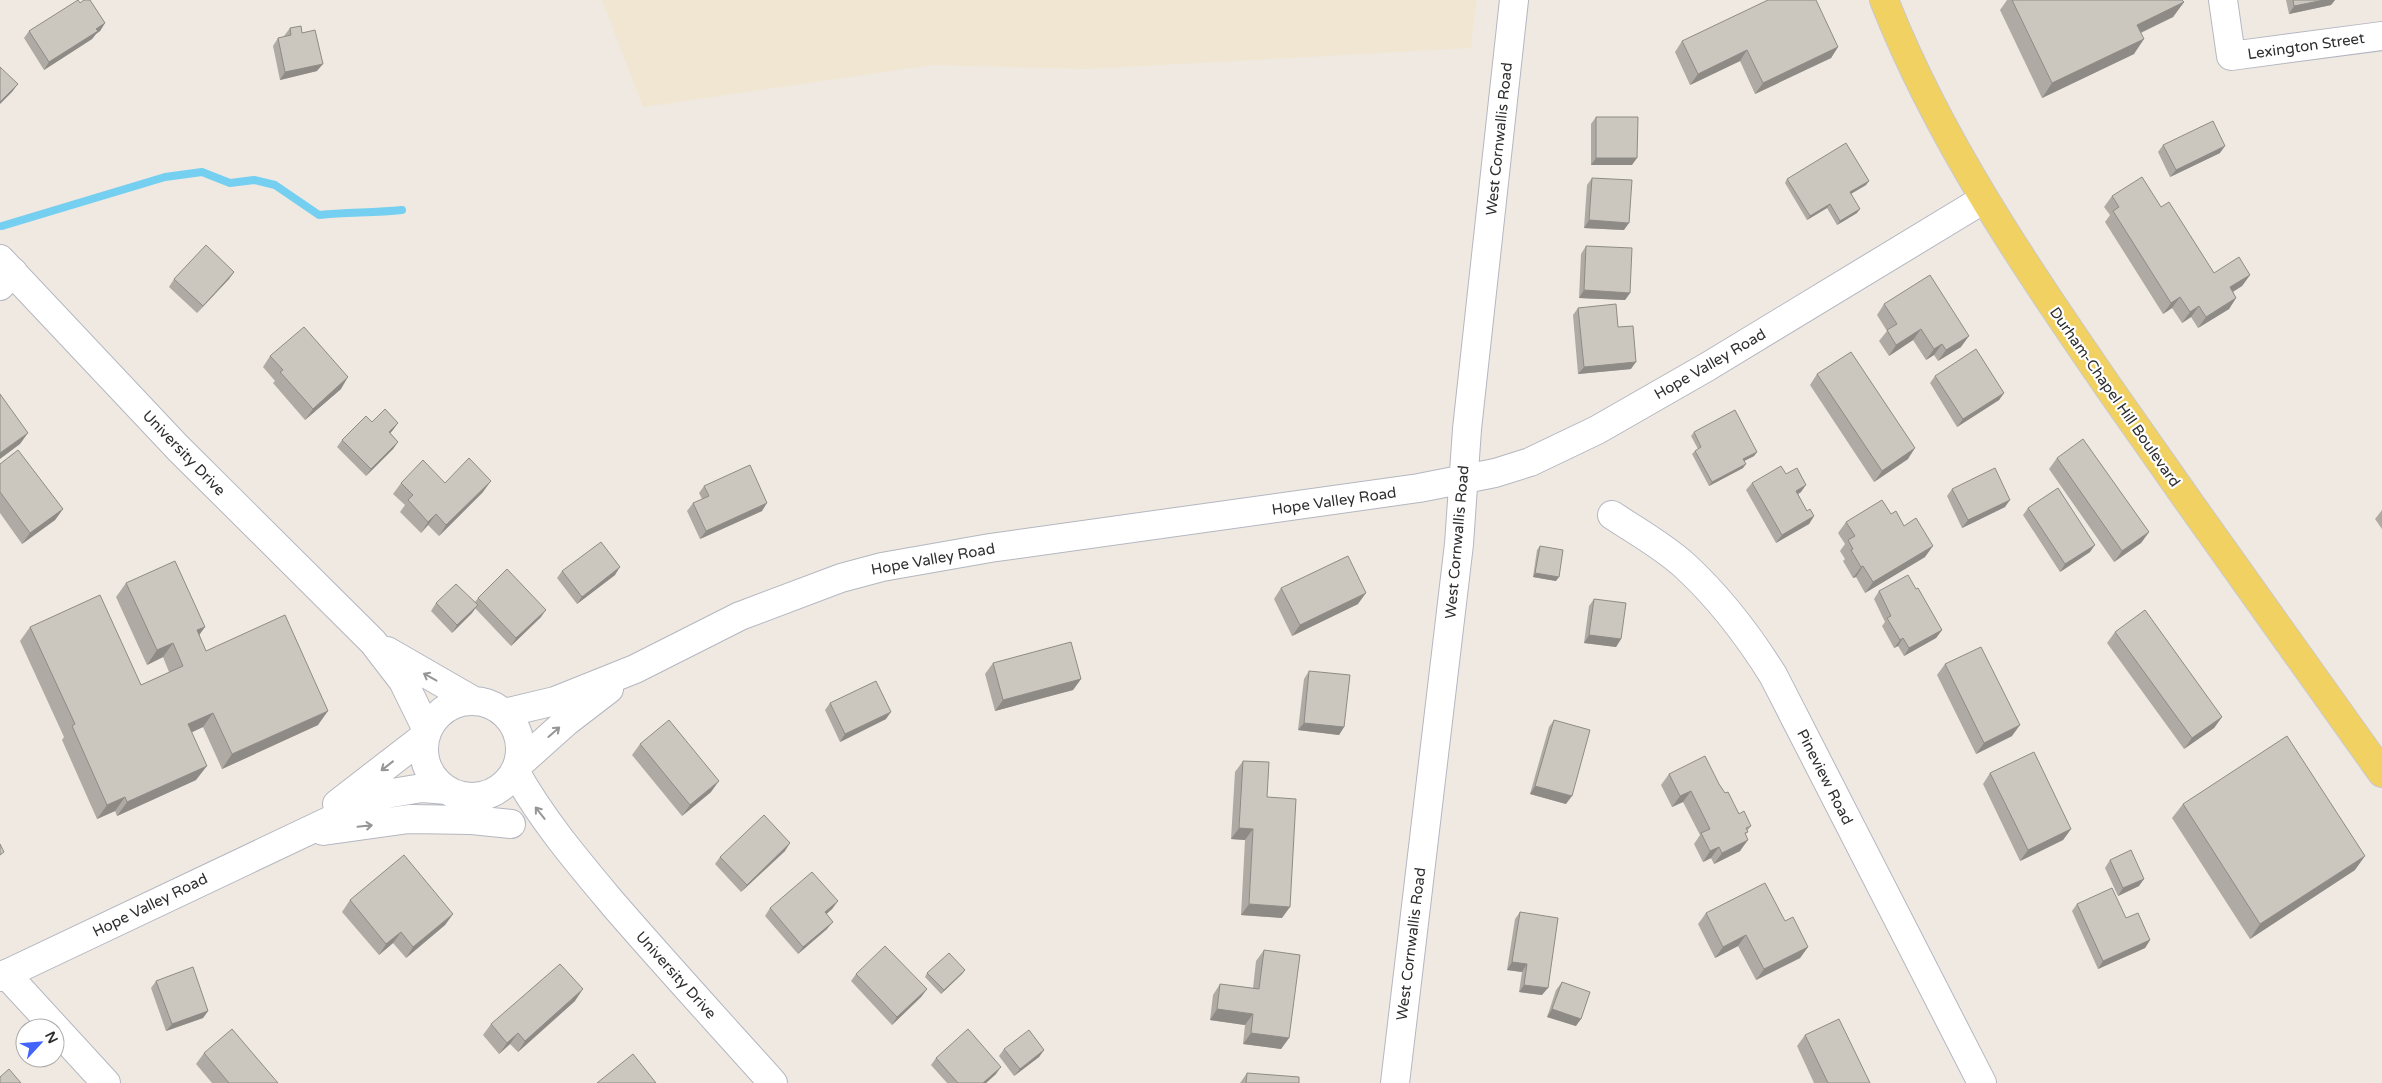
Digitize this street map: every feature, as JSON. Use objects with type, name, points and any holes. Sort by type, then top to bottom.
[{"type":"main road","name":"Durham-Chapel Hill Boulevard","points":[[1884,0],[1910,61],[1945,130],[1984,199],[2040,288],[2176,486],[2382,773]]},
{"type":"street","name":"West Cornwallis Road","points":[[1395,1083],[1459,544],[1468,419],[1514,0]]},
{"type":"street","name":"Lexington Street","points":[[2223,0],[2231,56],[2382,36]]},
{"type":"street","name":"Hope Valley Road","points":[[504,713],[555,701],[635,669],[740,616],[841,578],[882,567],[990,548],[1276,509],[1463,480],[1495,473],[1530,462],[1597,430],[1707,367],[1984,199]]},
{"type":"street","name":"University Drive","points":[[4,272],[373,642],[403,681],[426,733]]},
{"type":"street","name":"Pineview Road","points":[[1612,515],[1664,549],[1684,565],[1719,600],[1749,638],[1773,676],[1795,717],[1982,1083]]},
{"type":"street","name":"University Drive","points":[[373,642],[412,667],[472,700]]},
{"type":"street","name":"Hope Valley Road","points":[[516,768],[566,722],[635,669]]},
{"type":"street","points":[[472,700],[487,703],[504,713],[514,725],[519,740],[516,768],[499,788],[488,794],[473,797],[447,790],[436,780],[428,767],[424,753],[426,733],[436,716],[459,702],[472,700]]},
{"type":"street","name":"Hope Valley Road","points":[[299,833],[426,733]]},
{"type":"street","name":"University Drive","points":[[516,768],[535,806],[580,865],[773,1083]]},
{"type":"street","name":"Hope Valley Road","points":[[3,975],[299,833],[386,794],[422,788],[447,790]]},
{"type":"street","name":"University Drive","points":[[473,797],[511,824],[548,844],[580,865]]},
{"type":"street","points":[[299,833],[409,819],[472,820],[511,824]]},
{"type":"street","points":[[3,975],[106,1083]]},
{"type":"shaded area","points":[[602,0],[1476,0],[1471,48],[1087,69],[933,65],[643,107]]},
{"type":"building","points":[[78,0],[80,3],[84,0],[90,0],[105,23],[96,29],[98,31],[49,62],[29,31]]},
{"type":"building","points":[[1768,0],[1816,0],[1838,47],[1763,83],[1747,50],[1698,74],[1682,41]]},
{"type":"building","points":[[2012,0],[2182,0],[2184,2],[2137,25],[2144,39],[2052,83]]},
{"type":"building","points":[[2293,0],[2324,0],[2294,6]]},
{"type":"building","points":[[301,26],[302,33],[315,30],[323,64],[285,72],[278,38],[291,35],[290,28]]},
{"type":"building","points":[[0,67],[18,84],[0,102]]},
{"type":"building","points":[[1596,117],[1638,117],[1637,158],[1596,158]]},
{"type":"building","points":[[2213,121],[2225,146],[2176,170],[2163,145]]},
{"type":"building","points":[[1846,143],[1869,181],[1850,192],[1860,209],[1840,221],[1830,204],[1810,216],[1787,179]]},
{"type":"building","points":[[2142,177],[2161,207],[2169,202],[2214,273],[2239,257],[2250,275],[2230,287],[2236,298],[2206,317],[2199,306],[2190,312],[2180,297],[2171,303],[2113,211],[2119,207],[2112,196]]},
{"type":"building","points":[[1592,178],[1632,180],[1629,223],[1589,220]]},
{"type":"building","points":[[206,245],[234,272],[203,306],[174,279]]},
{"type":"building","points":[[1586,246],[1632,248],[1630,293],[1584,290]]},
{"type":"building","points":[[1930,275],[1969,336],[1946,350],[1942,344],[1934,349],[1921,329],[1896,345],[1887,330],[1897,324],[1884,304]]},
{"type":"building","points":[[1616,304],[1618,327],[1633,326],[1636,362],[1584,367],[1578,308]]},
{"type":"building","points":[[304,327],[348,377],[313,409],[280,372],[283,370],[270,356]]},
{"type":"building","points":[[1976,349],[2004,393],[1963,419],[1935,376]]},
{"type":"building","points":[[1851,352],[1915,448],[1882,471],[1817,374]]},
{"type":"building","points":[[0,394],[28,433],[0,453]]},
{"type":"building","points":[[385,409],[398,423],[389,432],[398,442],[371,469],[342,440],[366,416],[372,422]]},
{"type":"building","points":[[1735,410],[1757,452],[1743,459],[1746,464],[1712,482],[1695,451],[1701,447],[1694,432]]},
{"type":"building","points":[[2083,439],[2149,532],[2122,551],[2057,458]]},
{"type":"building","points":[[18,450],[63,509],[30,533],[0,492],[0,464]]},
{"type":"building","points":[[469,458],[491,481],[446,525],[436,514],[428,522],[408,500],[413,495],[401,483],[423,460],[445,483]]},
{"type":"building","points":[[750,465],[767,503],[706,531],[693,503],[709,496],[704,486]]},
{"type":"building","points":[[1781,466],[1786,474],[1797,468],[1806,485],[1796,491],[1807,511],[1810,509],[1814,516],[1782,535],[1752,483]]},
{"type":"building","points":[[1995,468],[2010,500],[1968,520],[1952,489]]},
{"type":"building","points":[[2058,488],[2095,545],[2065,564],[2028,508]]},
{"type":"building","points":[[1882,500],[1891,514],[1896,511],[1904,526],[1916,518],[1933,546],[1873,582],[1851,550],[1853,549],[1848,540],[1855,536],[1846,522]]},
{"type":"building","points":[[601,542],[620,567],[582,597],[562,571]]},
{"type":"building","points":[[1540,546],[1563,550],[1559,577],[1535,573]]},
{"type":"building","points":[[1348,556],[1366,593],[1300,625],[1281,588]]},
{"type":"building","points":[[175,561],[205,627],[197,630],[206,651],[285,615],[328,711],[232,754],[213,713],[188,724],[207,766],[127,802],[125,797],[107,805],[72,726],[75,724],[30,627],[100,595],[141,685],[183,666],[173,643],[157,650],[126,583]]},
{"type":"building","points":[[507,569],[546,610],[516,638],[478,598]]},
{"type":"building","points":[[1908,575],[1916,589],[1918,588],[1942,630],[1909,648],[1903,638],[1900,640],[1887,618],[1891,616],[1879,591]]},
{"type":"building","points":[[456,584],[478,605],[457,625],[436,603]]},
{"type":"building","points":[[1594,599],[1626,603],[1621,639],[1589,635]]},
{"type":"building","points":[[2145,610],[2222,717],[2192,738],[2115,632]]},
{"type":"building","points":[[1071,642],[1081,679],[1003,700],[993,663]]},
{"type":"building","points":[[1981,647],[2020,725],[1984,743],[1945,664]]},
{"type":"building","points":[[1309,671],[1350,675],[1344,727],[1304,723]]},
{"type":"building","points":[[876,681],[891,712],[845,734],[830,703]]},
{"type":"building","points":[[669,720],[719,781],[690,805],[640,744]]},
{"type":"building","points":[[1554,720],[1590,730],[1572,796],[1535,786]]},
{"type":"building","points":[[2287,736],[2365,856],[2260,924],[2183,804]]},
{"type":"building","points":[[2034,752],[2071,829],[2028,850],[1990,773]]},
{"type":"building","points":[[1705,756],[1719,784],[1725,793],[1728,792],[1739,814],[1744,811],[1751,826],[1746,828],[1748,832],[1745,833],[1748,840],[1722,853],[1719,847],[1710,851],[1701,833],[1710,829],[1691,791],[1680,796],[1669,774]]},
{"type":"building","points":[[1243,761],[1269,762],[1267,797],[1296,799],[1290,907],[1249,904],[1253,829],[1239,828]]},
{"type":"building","points":[[764,815],[790,843],[747,885],[720,857]]},
{"type":"building","points":[[0,844],[4,852],[0,855]]},
{"type":"building","points":[[2131,850],[2144,879],[2123,888],[2110,860]]},
{"type":"building","points":[[404,855],[453,914],[413,947],[401,932],[386,944],[350,900]]},
{"type":"building","points":[[812,872],[838,901],[825,912],[833,922],[803,947],[770,908]]},
{"type":"building","points":[[1765,883],[1785,921],[1793,917],[1808,947],[1764,969],[1746,935],[1723,947],[1706,913]]},
{"type":"building","points":[[2112,888],[2126,918],[2138,913],[2150,940],[2103,961],[2077,904]]},
{"type":"building","points":[[1520,912],[1558,918],[1548,988],[1524,985],[1527,964],[1512,962]]},
{"type":"building","points":[[885,946],[927,989],[897,1017],[856,974]]},
{"type":"building","points":[[1264,950],[1300,955],[1289,1038],[1251,1033],[1253,1014],[1217,1009],[1220,984],[1259,989]]},
{"type":"building","points":[[949,953],[965,970],[944,990],[927,973]]},
{"type":"building","points":[[560,964],[583,989],[525,1041],[518,1033],[507,1043],[491,1024]]},
{"type":"building","points":[[193,967],[208,1011],[172,1024],[156,981]]},
{"type":"building","points":[[1562,982],[1590,992],[1581,1019],[1552,1009]]},
{"type":"building","points":[[1839,1019],[1870,1083],[1828,1083],[1805,1035]]},
{"type":"building","points":[[232,1029],[278,1083],[229,1083],[204,1053]]},
{"type":"building","points":[[968,1029],[1001,1067],[983,1083],[958,1083],[936,1058]]},
{"type":"building","points":[[1029,1030],[1044,1050],[1020,1069],[1004,1049]]},
{"type":"building","points":[[633,1054],[656,1083],[597,1083]]},
{"type":"building","points":[[9,1069],[21,1083],[0,1083],[0,1077]]},
{"type":"building","points":[[1247,1073],[1299,1077],[1299,1083],[1246,1083]]},
{"type":"waterway","points":[[2,226],[165,177],[202,172],[230,183],[254,180],[275,185],[319,215],[402,210]]}]
